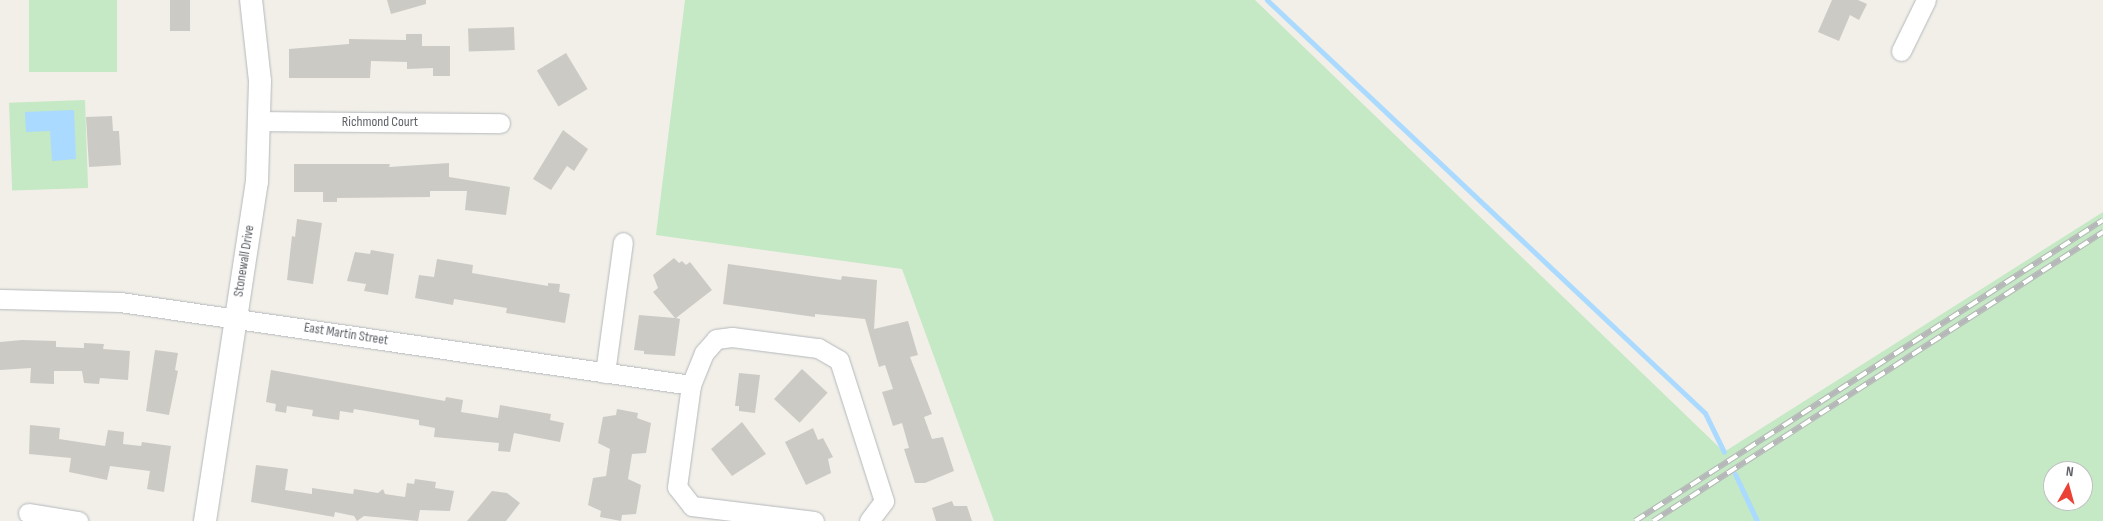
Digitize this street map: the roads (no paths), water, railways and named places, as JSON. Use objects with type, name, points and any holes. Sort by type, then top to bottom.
[{"type":"street","name":"Stonewall Drive","points":[[205,521],[257,182],[260,81],[251,0]]},
{"type":"street","points":[[1901,51],[1926,0]]},
{"type":"street","name":"Richmond Court","points":[[260,122],[500,123]]},
{"type":"street","points":[[605,373],[623,242]]},
{"type":"street","name":"East Martin Street","points":[[0,299],[120,302],[235,317],[691,385]]},
{"type":"street","points":[[814,521],[692,506],[677,487],[691,385],[704,353],[716,339],[732,337],[818,348],[839,360],[884,501],[869,521]]},
{"type":"street","points":[[28,513],[78,521]]},
{"type":"water","points":[[74,110],[76,159],[52,161],[50,131],[26,132],[25,112]]},
{"type":"waterway","points":[[1267,0],[1705,413],[1724,452]]},
{"type":"waterway","points":[[1735,474],[1757,521]]},
{"type":"railway","points":[[1635,521],[2103,220]]},
{"type":"railway","points":[[1653,521],[2103,232]]}]
